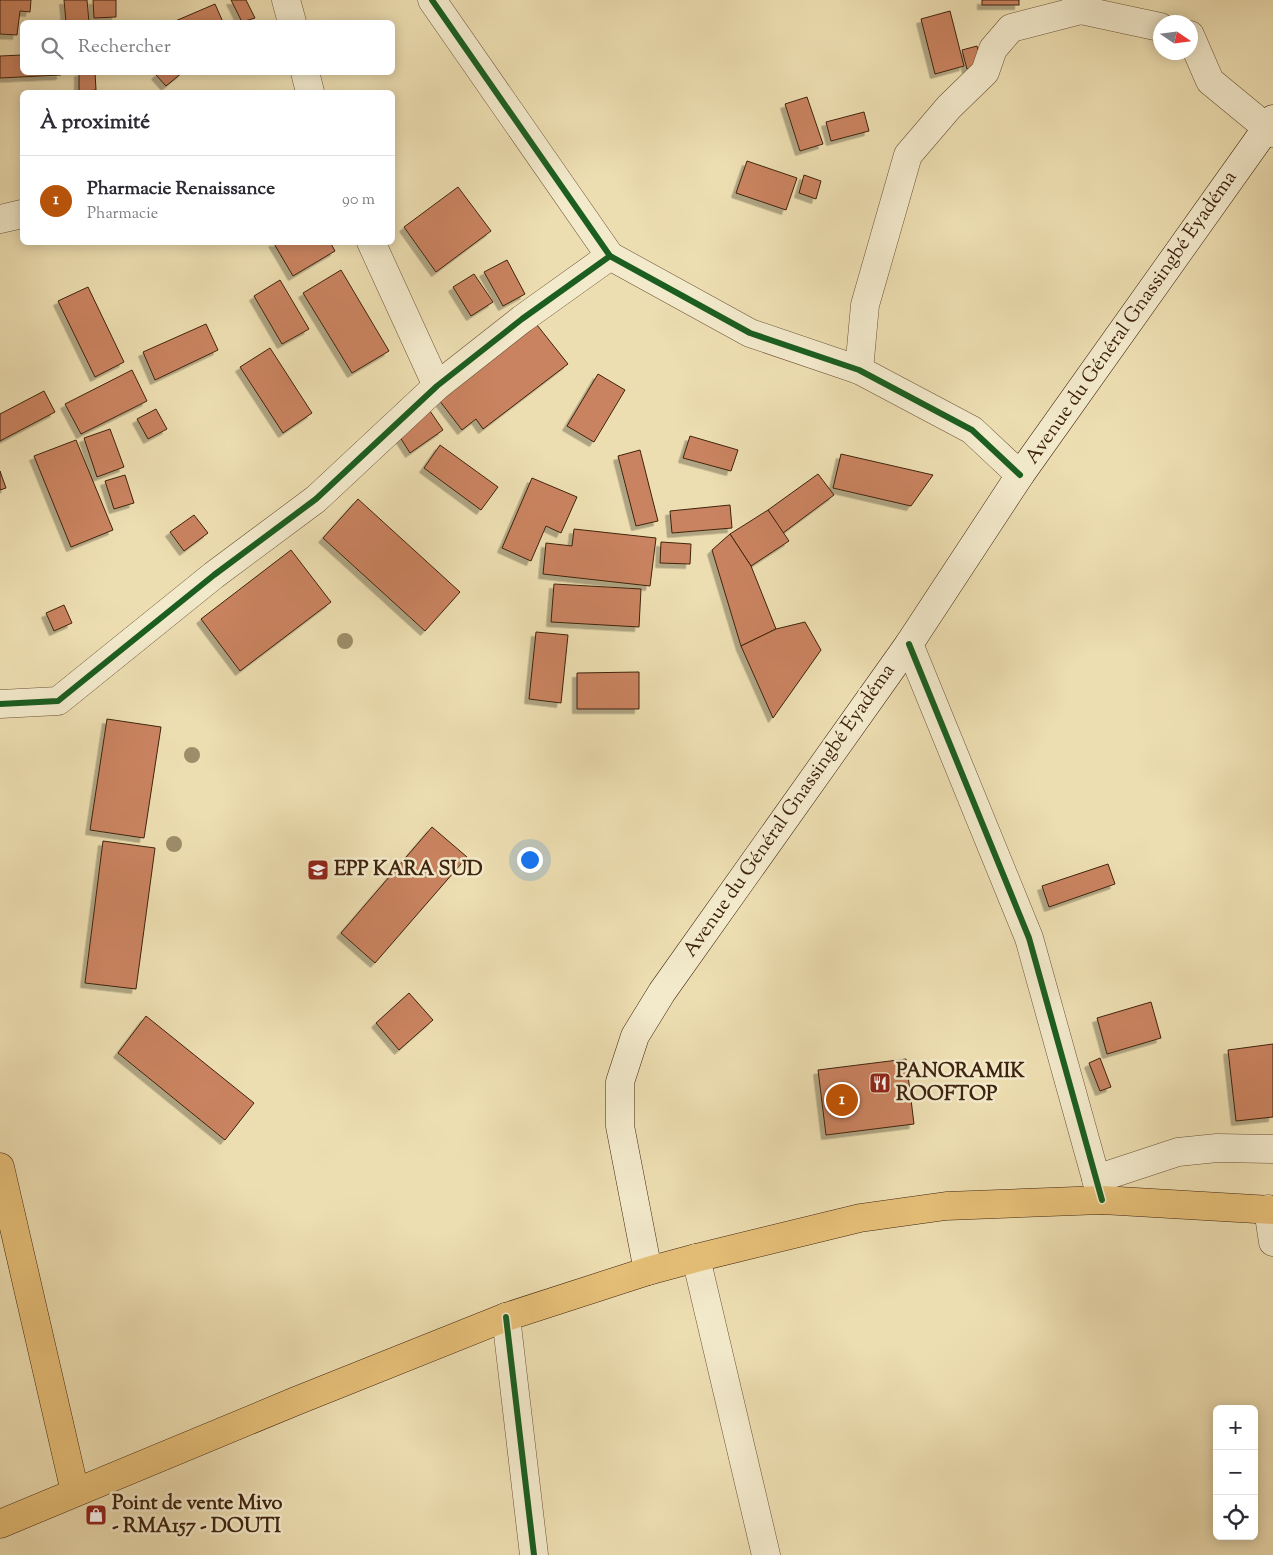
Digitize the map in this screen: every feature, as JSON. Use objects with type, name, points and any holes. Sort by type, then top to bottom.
[{"type":"main road","points":[[0,1167],[75,1492]]},
{"type":"main road","points":[[0,1524],[506,1317],[648,1271],[696,1258],[860,1218],[946,1206],[1099,1190],[1270,1210]]},
{"type":"street","points":[[286,0],[291,20]]},
{"type":"street","points":[[432,0],[610,256],[750,333],[859,370],[972,430],[1020,475]]},
{"type":"street","points":[[859,370],[865,305],[908,154],[949,107],[986,72],[993,49],[1011,28],[1078,5],[1153,24]]},
{"type":"street","points":[[1198,53],[1210,81],[1271,127]]},
{"type":"street","points":[[306,75],[310,90]]},
{"type":"street","name":"Avenue du Général Gnassingbé Eyadéma","points":[[648,1271],[620,1126],[620,1082],[635,1036],[662,992],[909,644],[1020,475],[1271,127]]},
{"type":"street","points":[[0,219],[20,214]]},
{"type":"street","points":[[372,245],[437,386]]},
{"type":"street","points":[[0,704],[58,701],[214,576],[316,499],[437,386],[522,319],[610,256]]},
{"type":"street","points":[[909,644],[1029,938],[1099,1190],[1178,1152],[1217,1148],[1273,1149]]},
{"type":"street","points":[[1270,1210],[1273,1242]]},
{"type":"street","points":[[696,1258],[766,1555]]},
{"type":"street","points":[[506,1317],[534,1555]]},
{"type":"building","points":[[0,0],[31,0],[30,12],[20,11],[17,35],[0,34]]},
{"type":"building","points":[[64,0],[87,0],[89,20],[66,20]]},
{"type":"building","points":[[93,0],[116,0],[116,17],[94,18]]},
{"type":"building","points":[[231,0],[246,0],[255,18],[241,20]]},
{"type":"building","points":[[982,0],[1019,0],[1019,5],[982,5]]},
{"type":"building","points":[[215,4],[222,20],[178,20]]},
{"type":"building","points":[[950,11],[964,66],[935,74],[921,19]]},
{"type":"building","points":[[977,46],[982,65],[967,69],[962,50]]},
{"type":"building","points":[[20,55],[20,75],[61,75],[0,78],[0,56]]},
{"type":"building","points":[[79,75],[95,75],[96,90],[79,90]]},
{"type":"building","points":[[156,75],[179,75],[166,86]]},
{"type":"building","points":[[807,97],[823,144],[800,151],[785,104]]},
{"type":"building","points":[[864,112],[869,131],[831,141],[826,122]]},
{"type":"building","points":[[747,161],[797,178],[786,210],[736,193]]},
{"type":"building","points":[[804,175],[821,181],[816,199],[799,193]]},
{"type":"building","points":[[458,187],[491,231],[436,272],[404,227]]},
{"type":"building","points":[[275,245],[332,245],[335,251],[293,276]]},
{"type":"building","points":[[507,260],[525,294],[503,306],[484,272]]},
{"type":"building","points":[[341,270],[389,351],[352,373],[303,293]]},
{"type":"building","points":[[474,274],[493,302],[471,316],[453,287]]},
{"type":"building","points":[[280,280],[309,329],[282,344],[254,296]]},
{"type":"building","points":[[88,287],[124,362],[95,377],[58,301]]},
{"type":"building","points":[[206,324],[218,350],[155,380],[143,352]]},
{"type":"building","points":[[537,325],[568,364],[483,429],[476,419],[462,430],[439,400]]},
{"type":"building","points":[[270,348],[312,413],[283,433],[240,367]]},
{"type":"building","points":[[132,370],[147,401],[81,434],[65,404]]},
{"type":"building","points":[[598,374],[625,390],[594,442],[567,426]]},
{"type":"building","points":[[44,391],[55,412],[0,441],[0,414]]},
{"type":"building","points":[[156,409],[167,429],[148,439],[137,419]]},
{"type":"building","points":[[430,411],[443,430],[410,453],[398,434]]},
{"type":"building","points":[[110,429],[124,467],[97,477],[84,438]]},
{"type":"building","points":[[690,436],[738,450],[731,471],[683,458]]},
{"type":"building","points":[[76,440],[113,530],[71,547],[34,456]]},
{"type":"building","points":[[440,445],[498,487],[481,510],[424,468]]},
{"type":"building","points":[[640,450],[658,521],[636,526],[618,456]]},
{"type":"building","points":[[841,454],[933,475],[911,506],[833,488]]},
{"type":"building","points":[[0,471],[6,488],[0,490]]},
{"type":"building","points":[[818,474],[834,495],[783,533],[768,510]]},
{"type":"building","points":[[125,475],[134,503],[114,509],[105,481]]},
{"type":"building","points":[[532,478],[577,497],[561,533],[546,526],[531,561],[502,548]]},
{"type":"building","points":[[358,499],[460,592],[425,631],[323,538]]},
{"type":"building","points":[[730,505],[732,528],[672,533],[670,511]]},
{"type":"building","points":[[768,510],[789,541],[751,566],[730,534]]},
{"type":"building","points":[[194,515],[208,533],[184,551],[170,532]]},
{"type":"building","points":[[574,529],[656,538],[650,586],[543,574],[546,543],[572,546]]},
{"type":"building","points":[[730,534],[751,566],[776,629],[741,646],[712,550]]},
{"type":"building","points":[[661,542],[691,544],[690,564],[660,563]]},
{"type":"building","points":[[291,550],[331,602],[240,671],[201,619]]},
{"type":"building","points":[[554,584],[641,589],[639,627],[551,622]]},
{"type":"building","points":[[64,605],[72,623],[54,631],[46,613]]},
{"type":"building","points":[[805,622],[821,650],[773,718],[741,646],[776,629]]},
{"type":"building","points":[[536,632],[568,635],[561,703],[529,699]]},
{"type":"building","points":[[639,672],[639,709],[577,709],[577,673]]},
{"type":"building","points":[[107,719],[161,727],[144,838],[90,830]]},
{"type":"building","points":[[432,827],[467,857],[375,963],[341,933]]},
{"type":"building","points":[[103,841],[155,848],[136,989],[85,983]]},
{"type":"building","points":[[1108,864],[1115,884],[1049,907],[1042,886]]},
{"type":"building","points":[[409,993],[433,1020],[399,1050],[376,1023]]},
{"type":"building","points":[[1151,1002],[1161,1038],[1107,1054],[1097,1018]]},
{"type":"building","points":[[146,1016],[254,1103],[225,1140],[118,1053]]},
{"type":"building","points":[[1273,1044],[1273,1117],[1236,1121],[1228,1050]]},
{"type":"building","points":[[1100,1058],[1111,1087],[1100,1091],[1089,1063]]},
{"type":"building","points":[[906,1059],[914,1124],[826,1135],[818,1070]]},
{"type":"cycle path","points":[[432,0],[610,256],[750,333],[859,370],[972,430],[1020,475]]},
{"type":"cycle path","points":[[0,704],[58,701],[214,575],[316,499],[437,386],[522,319],[610,256]]},
{"type":"cycle path","points":[[909,644],[1029,938],[1102,1200]]},
{"type":"cycle path","points":[[506,1317],[534,1555]]},
{"type":"place","name":"EPP KARA SUD","points":[[318,870]]},
{"type":"place","name":"PANORAMIK ROOFTOP","points":[[880,1083]]},
{"type":"place","name":"Pharmacie Renaissance","points":[[842,1100]]},
{"type":"place","name":"Point de vente Mivo - RMA157 - DOUTI","points":[[96,1515]]}]
